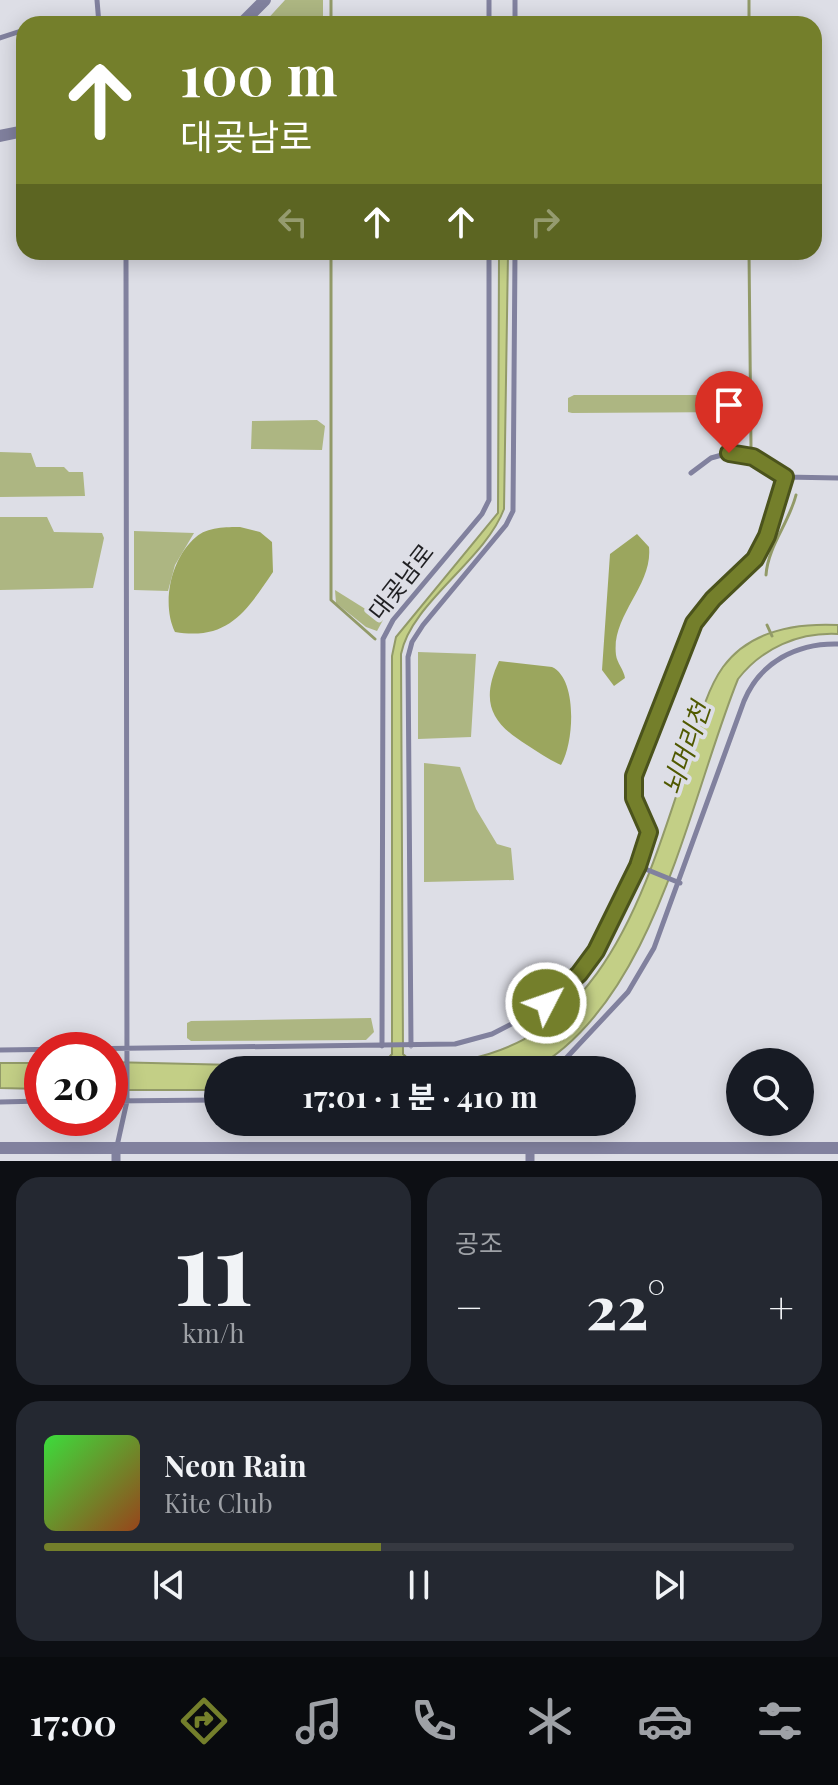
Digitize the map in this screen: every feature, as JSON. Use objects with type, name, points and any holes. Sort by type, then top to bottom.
[{"type":"street","points":[[249,16],[265,0]]},
{"type":"street","points":[[0,1148],[116,1155],[530,1155],[838,1148]]},
{"type":"lane","points":[[126,260],[127,1032]]},
{"type":"lane","name":"대곶남로","points":[[382,1046],[383,639],[393,620],[482,514],[489,500],[489,260]]},
{"type":"lane","name":"대곶남로","points":[[411,1046],[408,657],[412,642],[423,625],[506,525],[513,511],[515,260]]},
{"type":"lane","points":[[691,473],[711,458],[729,453],[753,457],[785,477],[838,478]]},
{"type":"lane","points":[[128,1049],[455,1044],[492,1034],[546,1003],[588,964],[638,866],[649,832],[632,787],[639,760],[694,623],[713,599],[755,559],[767,536],[785,477]]},
{"type":"lane","points":[[568,1056],[628,992],[654,948],[754,680],[773,662],[797,649],[838,644]]},
{"type":"lane","points":[[638,866],[680,883]]},
{"type":"lane","points":[[0,1050],[24,1050]]},
{"type":"lane","points":[[128,1101],[204,1100]]},
{"type":"lane","points":[[0,1102],[24,1101]]},
{"type":"shaded area","points":[[285,0],[323,0],[323,16],[270,16]]},
{"type":"shaded area","points":[[499,260],[508,260],[504,509],[481,546],[419,617],[401,654],[405,1056],[390,1056],[392,656],[396,637],[498,513]]},
{"type":"shaded area","points":[[574,395],[738,395],[742,398],[743,408],[739,412],[572,413],[568,412],[568,398]]},
{"type":"shaded area","points":[[317,420],[325,426],[322,450],[251,449],[252,421]]},
{"type":"shaded area","points":[[0,452],[31,453],[36,467],[64,467],[69,472],[83,472],[85,496],[0,497]]},
{"type":"shaded area","points":[[0,517],[47,517],[54,532],[102,533],[104,538],[93,588],[0,590]]},
{"type":"shaded area","points":[[240,527],[260,532],[272,542],[273,572],[245,610],[223,627],[194,634],[175,632],[169,595],[180,557],[196,537],[206,531]]},
{"type":"shaded area","points":[[134,531],[194,533],[175,565],[168,591],[134,590]]},
{"type":"shaded area","points":[[637,534],[649,547],[649,561],[616,640],[616,655],[625,678],[614,686],[602,670],[610,554]]},
{"type":"shaded area","points":[[335,590],[383,620],[377,631],[366,627],[336,603]]},
{"type":"shaded area","points":[[838,625],[838,634],[809,636],[782,644],[758,659],[738,679],[663,894],[638,948],[609,997],[574,1039],[551,1056],[480,1056],[525,1039],[566,1009],[599,970],[626,925],[648,875],[705,703],[723,667],[746,645],[775,631]]},
{"type":"shaded area","points":[[418,652],[476,654],[471,737],[418,739]]},
{"type":"shaded area","points":[[499,661],[552,667],[566,684],[571,728],[561,765],[515,737],[497,720],[492,710],[490,688]]},
{"type":"shaded area","points":[[424,763],[460,767],[476,809],[497,844],[511,848],[514,880],[424,882]]},
{"type":"shaded area","points":[[371,1018],[374,1032],[366,1040],[191,1041],[187,1038],[187,1023],[191,1021]]},
{"type":"shaded area","points":[[128,1062],[204,1064],[204,1090],[128,1090]]},
{"type":"shaded area","points":[[0,1063],[24,1063],[24,1089],[0,1088]]},
{"type":"waterway","points":[[331,0],[331,16]]},
{"type":"waterway","points":[[749,0],[749,16]]},
{"type":"waterway","points":[[331,260],[331,600],[375,639]]},
{"type":"waterway","points":[[749,260],[751,447]]},
{"type":"waterway","points":[[766,575],[771,554],[796,495]]},
{"type":"waterway","points":[[767,625],[772,636]]},
{"type":"route","points":[[546,1003],[588,964],[638,866],[649,832],[634,798],[634,776],[694,623],[721,590],[747,570],[767,536],[785,477],[777,469],[753,457],[729,453]]},
{"type":"water label","name":"뇌머리천","points":[[685,748]]}]
